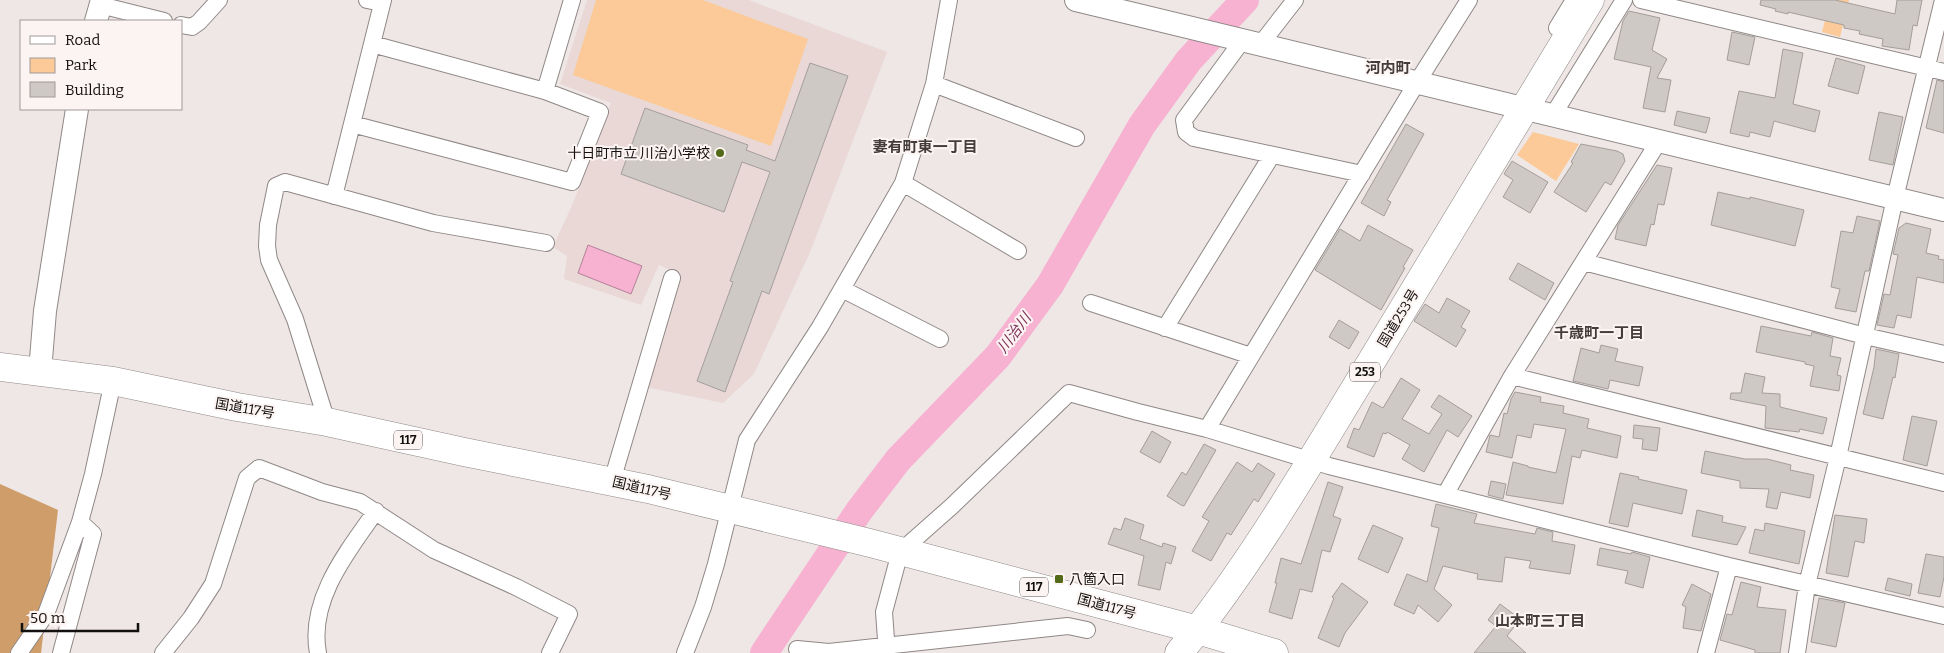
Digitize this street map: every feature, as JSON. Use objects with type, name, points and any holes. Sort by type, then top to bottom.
[{"type":"highway","name":"国道253号","points":[[1179,653],[1198,630],[1257,545],[1311,460],[1518,107],[1590,0]]},
{"type":"highway","name":"国道117号","points":[[0,367],[113,381],[237,407],[327,422],[464,452],[612,481],[870,543],[1198,630],[1274,653]]},
{"type":"street","points":[[182,25],[192,27],[219,0]]},
{"type":"street","points":[[545,91],[572,0]]},
{"type":"street","points":[[685,653],[710,581],[747,440],[820,327],[903,183],[934,84],[949,0]]},
{"type":"street","points":[[1076,0],[1416,84],[1553,115],[1944,210]]},
{"type":"street","points":[[1295,0],[1246,42],[1184,120],[1186,132],[1194,138],[1362,174]]},
{"type":"street","points":[[1206,429],[1416,84],[1470,0]]},
{"type":"street","points":[[1518,107],[1574,0]]},
{"type":"street","points":[[1553,115],[1624,0]]},
{"type":"street","points":[[1641,0],[1944,72]]},
{"type":"street","points":[[1797,653],[1807,585],[1838,457],[1895,198],[1943,0]]},
{"type":"street","points":[[334,196],[372,44],[377,1]]},
{"type":"street","points":[[100,9],[159,20]]},
{"type":"street","points":[[352,124],[572,182],[600,112],[545,91],[372,44]]},
{"type":"street","points":[[934,84],[1076,138]]},
{"type":"street","points":[[40,371],[45,312],[77,110]]},
{"type":"street","points":[[1445,495],[1512,376],[1659,141]]},
{"type":"street","points":[[1164,328],[1272,155]]},
{"type":"street","points":[[327,422],[295,319],[269,260],[267,246],[268,225],[276,186],[285,182],[433,223],[546,243]]},
{"type":"street","points":[[903,183],[1018,251]]},
{"type":"street","points":[[1584,262],[1865,336],[1944,354]]},
{"type":"street","points":[[612,481],[672,278]]},
{"type":"street","points":[[842,289],[940,339]]},
{"type":"street","points":[[1091,303],[1251,356]]},
{"type":"street","points":[[1512,376],[1944,483]]},
{"type":"street","points":[[19,653],[46,614],[80,522],[93,474],[113,381]]},
{"type":"street","points":[[886,650],[884,612],[900,552],[952,506],[1069,393],[1445,495],[1807,585],[1944,616]]},
{"type":"street","points":[[164,653],[191,618],[212,584],[247,478],[259,468],[322,492],[360,502],[434,550],[516,587],[569,614],[550,653]]},
{"type":"street","points":[[318,653],[315,638],[324,595],[347,552],[376,511]]},
{"type":"street","points":[[61,653],[93,534],[80,522]]},
{"type":"street","points":[[1706,653],[1729,566]]},
{"type":"street","points":[[796,649],[829,652],[886,650],[1068,626],[1087,630]]},
{"type":"shaded area","name":"十日町市立 川治小学校","points":[[587,0],[749,0],[887,52],[811,250],[754,374],[723,403],[646,387],[679,274],[659,265],[641,305],[564,279],[567,256],[553,247],[573,203],[611,103],[560,84]]},
{"type":"shaded area","points":[[588,245],[642,266],[631,294],[578,273]]},
{"type":"shaded area","points":[[0,484],[58,510],[41,653],[0,653]]},
{"type":"green space","points":[[596,0],[703,0],[808,39],[771,146],[573,75]]},
{"type":"green space","points":[[1830,0],[1849,0],[1840,37],[1822,32]]},
{"type":"green space","points":[[1533,132],[1579,144],[1556,181],[1517,155]]},
{"type":"building","points":[[1761,0],[1835,0],[1895,14],[1897,0],[1922,0],[1917,26],[1913,25],[1909,50],[1882,46],[1883,39],[1859,34],[1860,31],[1844,28],[1844,25],[1788,12],[1788,14],[1775,11],[1776,9],[1760,5]]},
{"type":"building","points":[[1629,11],[1660,18],[1652,50],[1667,59],[1657,78],[1671,80],[1665,112],[1643,108],[1651,67],[1614,59],[1623,21]]},
{"type":"building","points":[[1732,32],[1755,37],[1749,65],[1727,60]]},
{"type":"building","points":[[1783,49],[1803,53],[1793,104],[1820,111],[1815,132],[1774,121],[1770,137],[1750,132],[1749,137],[1730,133],[1739,91],[1775,98]]},
{"type":"building","points":[[1836,58],[1865,66],[1858,94],[1828,86]]},
{"type":"building","points":[[810,63],[848,76],[769,294],[762,291],[725,392],[697,381],[733,282],[730,281],[770,172],[742,162],[724,212],[621,174],[645,108],[748,145],[746,150],[775,161]]},
{"type":"building","points":[[1937,80],[1944,82],[1944,133],[1926,128]]},
{"type":"building","points":[[1677,111],[1710,118],[1706,133],[1674,125]]},
{"type":"building","points":[[1879,112],[1903,117],[1893,165],[1869,160]]},
{"type":"building","points":[[1406,124],[1424,134],[1387,200],[1391,202],[1384,216],[1361,203]]},
{"type":"building","points":[[1581,144],[1617,151],[1623,154],[1625,161],[1611,185],[1605,182],[1586,212],[1554,192],[1573,163],[1571,162]]},
{"type":"building","points":[[1512,161],[1548,182],[1530,213],[1503,197],[1513,180],[1504,174]]},
{"type":"building","points":[[1657,165],[1672,168],[1664,205],[1658,204],[1654,225],[1651,224],[1646,246],[1615,239],[1618,225]]},
{"type":"building","points":[[1718,192],[1750,199],[1750,197],[1804,210],[1795,246],[1711,225]]},
{"type":"building","points":[[1857,216],[1880,221],[1869,271],[1865,271],[1856,312],[1835,308],[1840,289],[1831,287],[1841,231],[1853,233]]},
{"type":"building","points":[[1906,223],[1931,229],[1926,253],[1939,256],[1938,259],[1944,260],[1944,283],[1917,277],[1911,318],[1897,315],[1894,328],[1877,325],[1884,294],[1890,295],[1898,255],[1893,254],[1899,228]]},
{"type":"building","points":[[1368,225],[1413,250],[1381,310],[1315,270],[1340,229],[1360,241]]},
{"type":"building","points":[[1518,263],[1554,283],[1545,300],[1509,279]]},
{"type":"building","points":[[1447,298],[1470,311],[1461,327],[1466,330],[1456,347],[1414,321],[1425,304],[1439,313]]},
{"type":"building","points":[[1339,320],[1359,332],[1349,349],[1329,337]]},
{"type":"building","points":[[1761,326],[1811,336],[1812,332],[1833,338],[1830,356],[1841,358],[1837,375],[1841,376],[1839,391],[1810,386],[1814,366],[1805,364],[1805,362],[1756,352]]},
{"type":"building","points":[[1601,345],[1618,349],[1615,361],[1643,367],[1639,386],[1610,380],[1608,389],[1573,381],[1581,348],[1599,353]]},
{"type":"building","points":[[1876,349],[1899,354],[1895,378],[1893,377],[1883,419],[1863,414],[1874,367]]},
{"type":"building","points":[[1745,373],[1765,377],[1762,393],[1780,394],[1780,407],[1827,418],[1823,434],[1800,429],[1799,432],[1765,428],[1766,406],[1730,399],[1731,393],[1741,393]]},
{"type":"building","points":[[1401,378],[1420,390],[1402,419],[1429,434],[1442,414],[1431,407],[1439,395],[1472,416],[1458,437],[1447,430],[1424,472],[1402,459],[1410,445],[1387,432],[1386,434],[1383,433],[1374,457],[1347,447],[1354,428],[1359,430],[1372,402],[1383,408]]},
{"type":"building","points":[[1515,392],[1541,397],[1540,402],[1564,406],[1563,413],[1589,419],[1587,428],[1621,436],[1617,458],[1582,450],[1580,458],[1572,456],[1563,504],[1506,495],[1513,462],[1556,473],[1566,429],[1534,424],[1531,438],[1517,435],[1512,458],[1486,452],[1490,435],[1499,437],[1504,413],[1507,414]]},
{"type":"building","points":[[1912,416],[1937,421],[1927,466],[1903,460]]},
{"type":"building","points":[[1634,425],[1660,428],[1657,451],[1642,449],[1643,439],[1633,438]]},
{"type":"building","points":[[1152,431],[1171,442],[1160,463],[1140,452]]},
{"type":"building","points":[[1204,444],[1216,450],[1184,506],[1181,505],[1167,496],[1182,472],[1186,475]]},
{"type":"building","points":[[1705,451],[1745,459],[1767,459],[1791,465],[1790,470],[1814,475],[1810,498],[1781,492],[1777,509],[1766,507],[1769,489],[1740,488],[1740,481],[1701,473]]},
{"type":"building","points":[[1237,462],[1252,472],[1258,463],[1275,474],[1258,502],[1254,499],[1231,535],[1227,533],[1211,561],[1192,551],[1209,521],[1202,517]]},
{"type":"building","points":[[1620,473],[1687,490],[1682,514],[1633,503],[1628,527],[1609,523]]},
{"type":"building","points":[[1491,481],[1506,484],[1503,499],[1488,495]]},
{"type":"building","points":[[1328,482],[1343,487],[1333,516],[1341,519],[1330,552],[1322,550],[1312,592],[1300,589],[1292,619],[1269,612],[1277,583],[1275,583],[1281,558],[1301,564]]},
{"type":"building","points":[[1436,504],[1477,514],[1474,523],[1535,534],[1537,528],[1553,532],[1552,541],[1575,545],[1570,574],[1529,568],[1531,561],[1505,557],[1502,582],[1477,579],[1478,574],[1443,566],[1434,589],[1452,605],[1438,622],[1418,605],[1414,614],[1394,605],[1407,574],[1427,582],[1439,528],[1431,526]]},
{"type":"building","points":[[1697,510],[1723,516],[1722,522],[1746,527],[1737,545],[1692,536]]},
{"type":"building","points":[[1835,515],[1867,519],[1864,543],[1855,541],[1848,577],[1826,573]]},
{"type":"building","points":[[1125,518],[1144,525],[1140,539],[1162,547],[1163,543],[1176,547],[1171,564],[1166,562],[1160,590],[1138,585],[1144,556],[1108,544],[1114,528],[1121,530]]},
{"type":"building","points":[[1765,523],[1805,531],[1799,564],[1749,553],[1755,529],[1764,531]]},
{"type":"building","points":[[1373,525],[1403,538],[1388,573],[1358,559]]},
{"type":"building","points":[[1600,548],[1631,554],[1632,552],[1650,557],[1643,588],[1625,583],[1628,571],[1597,565]]},
{"type":"building","points":[[1926,554],[1944,557],[1944,577],[1940,597],[1918,593]]},
{"type":"building","points":[[1888,578],[1912,584],[1910,596],[1885,590]]},
{"type":"building","points":[[1741,582],[1761,587],[1757,607],[1786,610],[1780,653],[1755,653],[1755,650],[1720,640],[1727,614],[1732,615]]},
{"type":"building","points":[[1342,583],[1368,602],[1345,633],[1339,647],[1318,638],[1334,598],[1332,597]]},
{"type":"building","points":[[1692,584],[1711,594],[1701,631],[1683,628],[1686,607],[1682,605]]},
{"type":"building","points":[[1819,598],[1845,603],[1836,647],[1811,642]]},
{"type":"building","points":[[1500,604],[1520,619],[1507,636],[1526,653],[1474,653],[1496,626],[1488,620]]},
{"type":"waterway","name":"川治川","points":[[764,653],[859,511],[898,460],[998,356],[1050,285],[1142,125],[1189,60],[1245,0]]},
{"type":"place","name":"十日町市立 川治小学校","points":[[720,153]]},
{"type":"place","name":"八箇入口","points":[[1059,579]]},
{"type":"district","name":"河内町","points":[[1388,68]]},
{"type":"district","name":"妻有町東一丁目","points":[[925,147]]},
{"type":"district","name":"千歳町一丁目","points":[[1599,333]]},
{"type":"district","name":"山本町三丁目","points":[[1540,621]]}]
